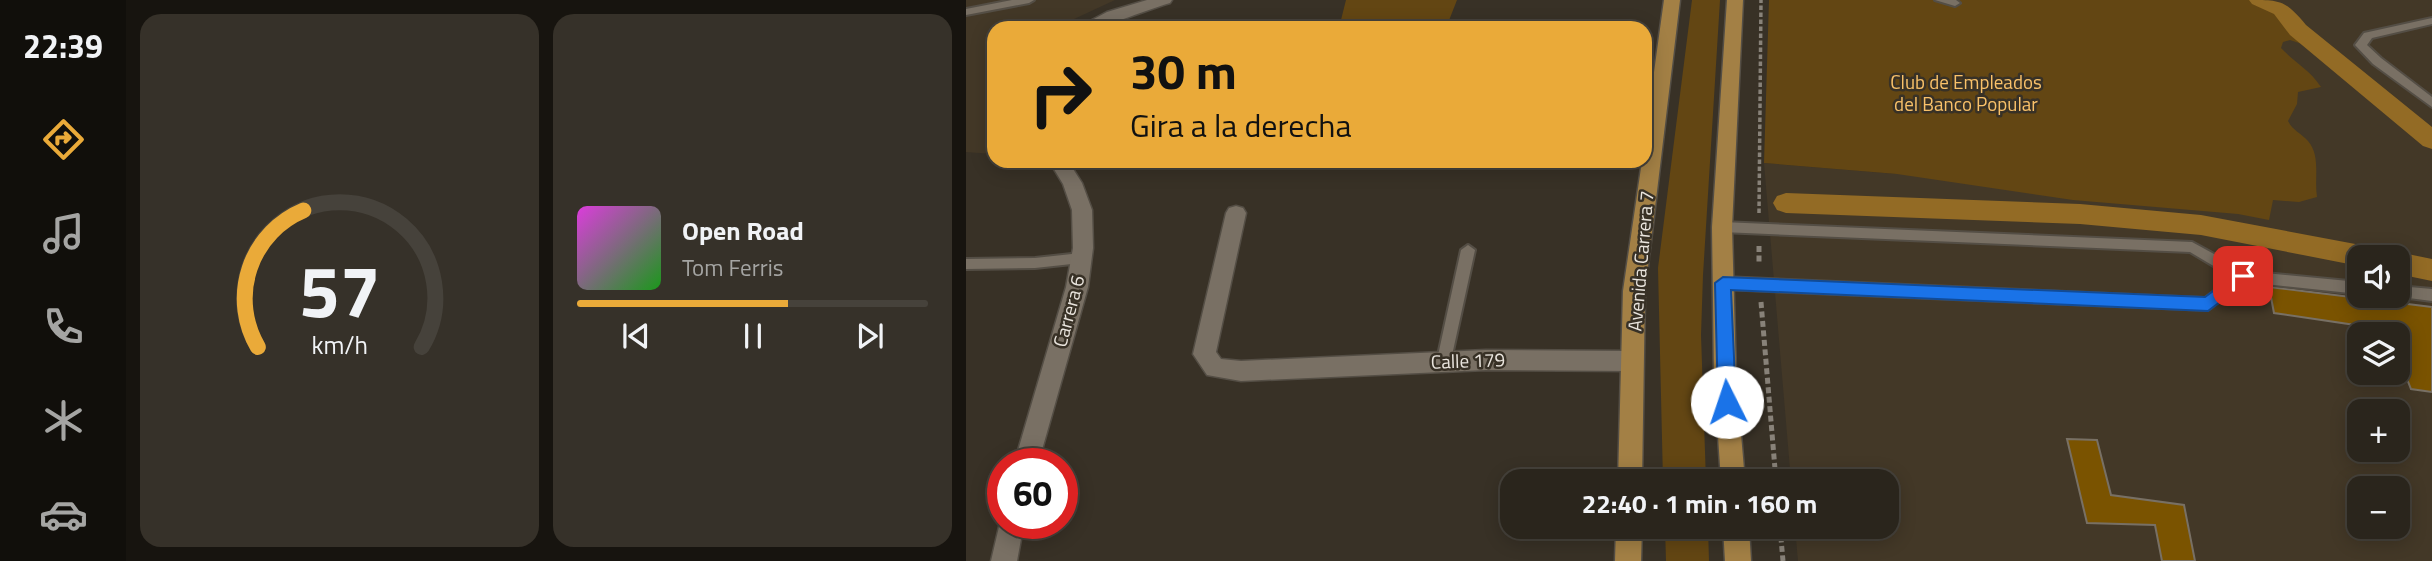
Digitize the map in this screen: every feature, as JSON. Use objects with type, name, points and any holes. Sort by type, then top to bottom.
[{"type":"main road","name":"Avenida Carrera 7","points":[[1652,153],[1672,0]]},
{"type":"main road","points":[[1732,469],[1722,227],[1735,0]]},
{"type":"main road","name":"Avenida Carrera 7","points":[[1630,469],[1634,291],[1650,168]]},
{"type":"main road","points":[[1628,561],[1629,539]]},
{"type":"main road","points":[[1737,539],[1738,561]]},
{"type":"street","points":[[1100,21],[1164,0]]},
{"type":"street","name":"Carrera 6","points":[[1031,448],[1077,287],[1081,258],[1082,209],[1072,183],[1062,168]]},
{"type":"street","name":"Calle 179","points":[[1236,213],[1204,354],[1215,368],[1303,369],[1444,360],[1572,357],[1632,361]]},
{"type":"street","points":[[1004,561],[1008,539]]},
{"type":"lane","points":[[966,12],[1029,0]]},
{"type":"lane","points":[[1940,0],[1955,3]]},
{"type":"lane","points":[[2432,21],[2368,35],[2361,45],[2376,61],[2432,103]]},
{"type":"lane","points":[[1722,227],[2192,247],[2243,276],[2347,287]]},
{"type":"lane","points":[[1444,360],[1468,250]]},
{"type":"lane","points":[[966,264],[1035,263],[1081,258]]},
{"type":"lane","points":[[1723,283],[2208,304],[2243,276]]},
{"type":"lane","points":[[2410,293],[2432,295]]},
{"type":"path","points":[[1781,539],[1783,561]]},
{"type":"shaded area","points":[[966,0],[1115,0],[1071,21],[987,21],[987,154],[966,152]]},
{"type":"shaded area","points":[[2043,0],[2432,0],[2432,561],[1798,561],[1796,539],[1899,539],[1899,469],[1790,469],[1764,163],[1897,174]]},
{"type":"green space","points":[[1346,0],[1457,0],[1449,21],[1341,21]]},
{"type":"green space","points":[[1692,0],[1720,0],[1701,335],[1706,469],[1663,469],[1658,268]]},
{"type":"green space","name":"Club de Empleados del Banco Popular","points":[[1769,0],[2259,0],[2268,3],[2308,46],[2290,40],[2283,42],[2281,48],[2312,75],[2321,87],[2298,92],[2297,104],[2288,121],[2312,147],[2317,197],[2299,202],[2273,200],[2269,220],[2238,214],[2073,200],[1897,174],[1764,163]]},
{"type":"green space","points":[[1665,539],[1708,539],[1709,561],[1666,561]]},
{"type":"building","points":[[2269,287],[2347,297],[2347,308],[2410,308],[2410,304],[2432,307],[2432,392],[2411,389],[2409,385],[2410,322],[2347,324],[2274,313]]},
{"type":"building","points":[[2067,439],[2097,440],[2111,495],[2184,505],[2195,561],[2162,561],[2155,525],[2087,523]]},
{"type":"waterway","points":[[2259,0],[2281,9],[2298,30],[2432,140]]},
{"type":"waterway","points":[[1786,203],[2080,214],[2201,225],[2347,253]]},
{"type":"waterway","points":[[2410,265],[2432,270]]},
{"type":"route","points":[[1727,402],[1723,283],[2208,304],[2243,276]]}]
